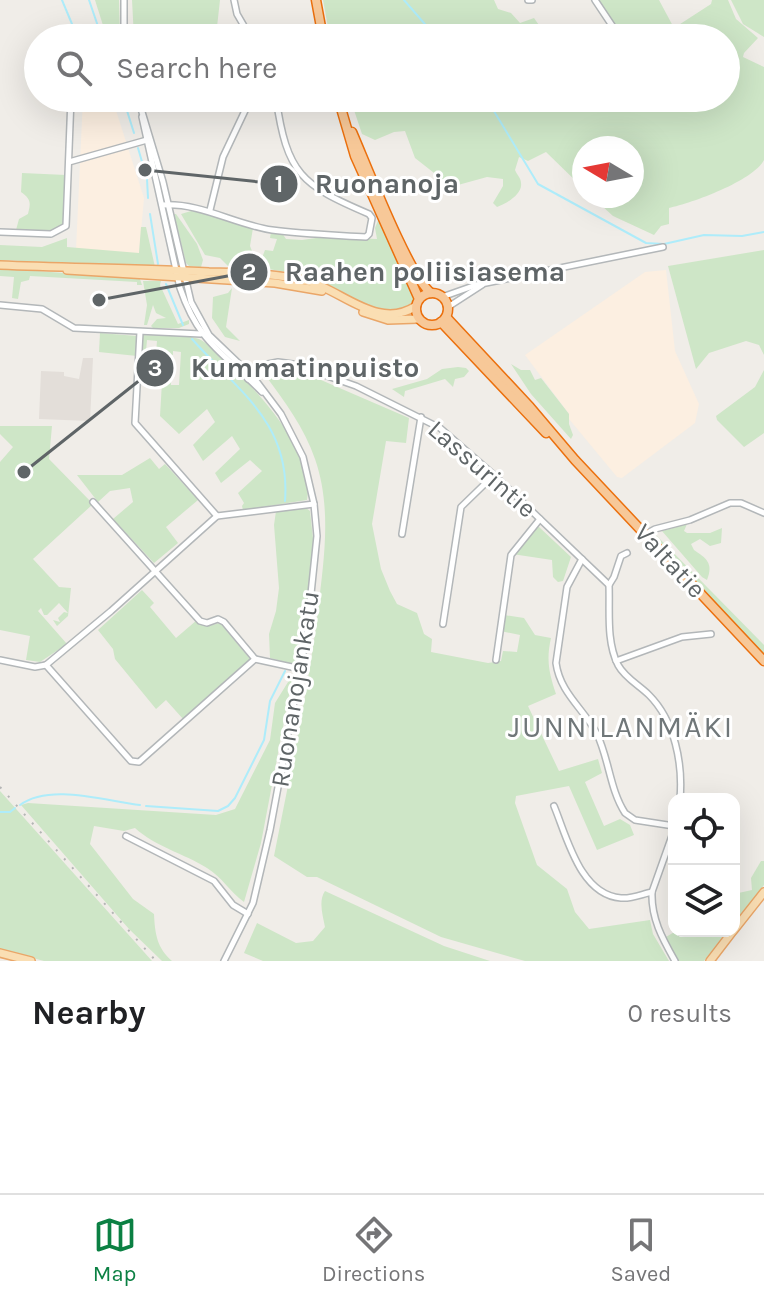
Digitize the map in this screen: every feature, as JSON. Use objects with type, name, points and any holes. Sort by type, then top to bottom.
[{"type":"highway","points":[[316,0],[320,24]]},
{"type":"highway","points":[[342,112],[368,187],[417,303],[418,319],[427,325],[445,315],[442,297],[431,293],[422,284],[342,112]]},
{"type":"highway","points":[[417,303],[431,293]]},
{"type":"highway","name":"Valtatie","points":[[445,315],[518,405],[575,460],[764,661]]},
{"type":"main road","points":[[0,265],[277,276],[322,286],[363,312],[381,319],[418,319]]},
{"type":"main road","points":[[348,302],[388,314],[408,311],[417,303]]},
{"type":"main road","points":[[740,921],[764,892]]},
{"type":"main road","points":[[710,961],[728,937]]},
{"type":"main road","points":[[0,953],[31,961]]},
{"type":"street","points":[[124,0],[124,24]]},
{"type":"street","points":[[234,0],[243,24]]},
{"type":"street","points":[[595,0],[611,24]]},
{"type":"street","points":[[0,232],[48,235],[65,228],[71,112]]},
{"type":"street","points":[[0,305],[42,309],[74,328],[180,334],[202,330],[185,302],[166,205],[141,112]]},
{"type":"street","points":[[210,210],[223,157],[244,112]]},
{"type":"street","points":[[166,205],[210,210],[233,221],[272,230],[366,237],[371,230],[372,218],[369,214],[309,184],[297,170],[281,132],[278,112]]},
{"type":"street","points":[[69,159],[85,158],[149,140]]},
{"type":"street","points":[[442,297],[482,285],[663,247]]},
{"type":"street","points":[[445,315],[482,285]]},
{"type":"street","name":"Ruonanojankatu","points":[[202,330],[250,377],[281,414],[303,457],[314,504],[317,536],[301,669],[270,830],[248,914],[224,961]]},
{"type":"street","points":[[140,332],[135,423],[217,516]]},
{"type":"street","name":"Lassurintie","points":[[250,377],[268,364],[293,364],[356,386],[421,417],[454,438],[609,585]]},
{"type":"street","points":[[402,534],[421,417]]},
{"type":"street","points":[[443,624],[461,507],[494,475]]},
{"type":"street","points":[[93,502],[200,621],[207,623],[218,619],[224,622],[255,659],[301,669]]},
{"type":"street","points":[[645,535],[730,503],[741,503],[764,513]]},
{"type":"street","points":[[0,660],[35,667],[46,665],[217,516],[314,504]]},
{"type":"street","points":[[496,660],[511,555],[540,519]]},
{"type":"street","points":[[627,553],[621,556],[609,585],[609,627],[616,661],[623,673],[653,699],[670,729],[679,756],[680,793]]},
{"type":"street","points":[[582,559],[567,587],[557,673],[566,693],[596,732],[625,813],[635,820],[668,827]]},
{"type":"street","points":[[616,661],[672,640],[711,634]]},
{"type":"street","points":[[46,665],[131,761],[139,762],[255,659]]},
{"type":"street","points":[[554,806],[574,855],[589,881],[616,897],[629,898],[652,892]]},
{"type":"street","points":[[126,836],[214,881],[233,905],[248,914]]},
{"type":"street","points":[[668,845],[652,892],[658,930],[675,961]]},
{"type":"shaded area","points":[[82,112],[117,112],[144,198],[139,254],[76,250]]},
{"type":"shaded area","points":[[666,270],[675,351],[699,404],[695,423],[622,478],[617,477],[569,419],[569,414],[525,355],[645,272]]},
{"type":"shaded area","points":[[83,358],[93,358],[90,421],[39,419],[41,371],[64,372],[64,376],[79,379]]},
{"type":"green space","points":[[95,0],[119,0],[120,24],[103,24]]},
{"type":"green space","points":[[132,0],[220,0],[217,24],[133,24]]},
{"type":"green space","points":[[323,0],[494,0],[498,9],[511,13],[520,23],[534,18],[538,24],[327,24]]},
{"type":"green space","points":[[598,0],[659,0],[672,24],[614,24]]},
{"type":"green space","points":[[712,0],[728,0],[736,19],[758,38],[743,57],[764,67],[764,160],[748,176],[735,183],[669,208],[669,224],[661,226],[654,235],[613,216],[604,208],[644,208],[644,136],[572,136],[572,177],[546,152],[528,161],[519,157],[515,170],[521,187],[517,195],[497,207],[493,203],[503,186],[503,179],[487,177],[458,185],[443,180],[415,158],[405,131],[375,140],[362,134],[355,112],[740,112],[740,24],[680,24],[711,4]]},
{"type":"green space","points":[[731,0],[764,0],[764,37],[743,24]]},
{"type":"green space","points":[[22,173],[66,175],[62,227],[47,232],[16,230],[19,219],[28,214],[30,207],[28,199],[21,192]]},
{"type":"green space","points":[[209,211],[230,222],[253,228],[250,246],[254,256],[262,258],[265,250],[273,251],[277,239],[270,238],[271,232],[282,233],[286,239],[377,239],[375,228],[379,218],[415,294],[414,300],[403,310],[376,308],[294,274],[228,266],[220,258],[205,255],[181,214]]},
{"type":"green space","points":[[174,214],[197,244],[203,260],[201,267],[186,263]]},
{"type":"green space","points":[[141,227],[146,227],[155,267],[0,260],[0,245],[42,247],[67,238],[67,247],[139,253]]},
{"type":"green space","points":[[764,250],[764,355],[759,345],[746,341],[709,353],[696,369],[668,266]]},
{"type":"green space","points":[[0,268],[140,279],[142,285],[137,285],[137,282],[30,276],[29,280],[21,282],[18,299],[12,298],[14,277],[0,276]]},
{"type":"green space","points":[[143,281],[161,281],[160,285],[178,324],[189,320],[189,324],[179,328],[153,328],[151,326],[157,319],[166,318],[156,313],[153,305],[147,325],[144,325],[147,305]]},
{"type":"green space","points":[[232,288],[226,327],[240,341],[225,337],[212,318],[213,297],[228,293]]},
{"type":"green space","points":[[100,333],[137,336],[137,356],[99,352]]},
{"type":"green space","points":[[143,335],[199,339],[236,372],[281,422],[293,442],[307,481],[307,500],[243,510],[244,503],[238,493],[262,471],[250,460],[221,483],[215,473],[240,449],[232,436],[203,461],[193,445],[215,422],[207,409],[179,434],[160,416],[162,382],[171,381],[171,385],[179,385],[181,352],[173,351],[173,355],[162,353],[162,367],[155,366],[157,341],[147,340],[146,351],[143,351]]},
{"type":"green space","points":[[511,364],[521,370],[530,370],[535,380],[541,378],[569,414],[571,439],[531,394]]},
{"type":"green space","points":[[276,367],[321,380],[409,418],[406,443],[386,441],[372,524],[381,569],[390,591],[397,604],[417,613],[424,634],[432,639],[431,652],[488,663],[501,661],[503,651],[517,652],[520,635],[500,631],[504,615],[524,618],[535,635],[551,638],[549,666],[556,694],[528,706],[559,771],[598,759],[602,773],[585,782],[604,826],[620,819],[630,825],[634,835],[597,850],[569,786],[516,796],[515,803],[537,865],[567,889],[575,912],[589,929],[650,920],[653,934],[669,961],[525,961],[441,937],[317,877],[307,877],[274,856],[309,672],[325,534],[320,477],[311,447],[300,425],[265,375]]},
{"type":"green space","points":[[458,367],[469,371],[464,377],[455,379],[453,387],[445,379],[405,391],[404,397],[392,389],[427,379],[442,369]]},
{"type":"green space","points":[[764,370],[764,433],[744,447],[716,416],[755,387]]},
{"type":"green space","points":[[0,426],[52,426],[49,459],[93,504],[33,559],[59,587],[71,588],[68,616],[57,626],[53,620],[60,622],[58,618],[64,612],[68,613],[59,603],[47,615],[41,608],[38,611],[67,644],[40,662],[26,660],[30,636],[0,630],[0,462],[13,447],[0,434]]},
{"type":"green space","points":[[150,458],[159,469],[165,464],[198,500],[166,527],[178,543],[154,563],[113,519],[133,502],[130,488],[110,491],[98,502],[77,475],[122,475]]},
{"type":"green space","points":[[306,508],[310,511],[314,547],[300,659],[293,664],[270,658],[269,634],[279,588],[274,525],[276,511]]},
{"type":"green space","points":[[687,524],[684,531],[687,533],[710,533],[722,528],[721,543],[710,546],[700,539],[691,544],[708,562],[707,580],[662,531]]},
{"type":"green space","points":[[535,526],[571,557],[563,581],[558,582],[553,577],[552,560],[512,554]]},
{"type":"green space","points":[[653,532],[764,645],[764,655],[653,538]]},
{"type":"green space","points":[[142,590],[154,603],[150,607],[176,638],[197,620],[209,626],[220,623],[250,659],[184,720],[166,700],[156,709],[115,659],[113,649],[98,630]]},
{"type":"green space","points":[[293,674],[261,843],[244,902],[207,868],[135,828],[124,831],[94,826],[90,844],[133,899],[154,914],[158,940],[172,961],[162,961],[129,929],[21,805],[216,815],[235,809],[270,740],[275,703]]},
{"type":"green space","points":[[0,791],[152,961],[44,961],[0,949]]},
{"type":"green space","points":[[764,861],[764,885],[740,915],[740,893],[752,890],[751,878]]},
{"type":"green space","points":[[325,891],[444,946],[490,961],[263,961],[244,953],[257,923],[296,943],[313,941],[325,927],[321,904]]},
{"type":"green space","points":[[666,937],[722,937],[704,961],[677,961]]},
{"type":"waterway","points":[[62,0],[72,24]]},
{"type":"waterway","points":[[89,0],[97,24]]},
{"type":"waterway","points":[[404,0],[425,24]]},
{"type":"waterway","points":[[127,112],[134,133]]},
{"type":"waterway","points":[[494,112],[538,184],[646,243],[664,244],[704,235],[742,236],[764,232]]},
{"type":"waterway","points":[[138,148],[147,179],[148,198]]},
{"type":"waterway","points":[[150,214],[158,264]]},
{"type":"waterway","points":[[166,284],[183,325]]},
{"type":"waterway","points":[[192,339],[258,410],[270,429],[285,474],[285,501]]},
{"type":"waterway","points":[[146,806],[218,811],[228,806],[264,740],[270,701],[285,671]]},
{"type":"waterway","points":[[20,805],[46,795],[62,794],[140,805]]},
{"type":"waterway","points":[[0,812],[10,812],[15,808]]},
{"type":"railway","points":[[0,787],[156,961]]},
{"type":"place","name":"Ruonanoja","points":[[145,170]]},
{"type":"place","name":"Raahen poliisiasema","points":[[99,300]]},
{"type":"place","name":"Kummatinpuisto","points":[[24,472]]},
{"type":"district","name":"JUNNILANMÄKI","points":[[621,727]]}]
